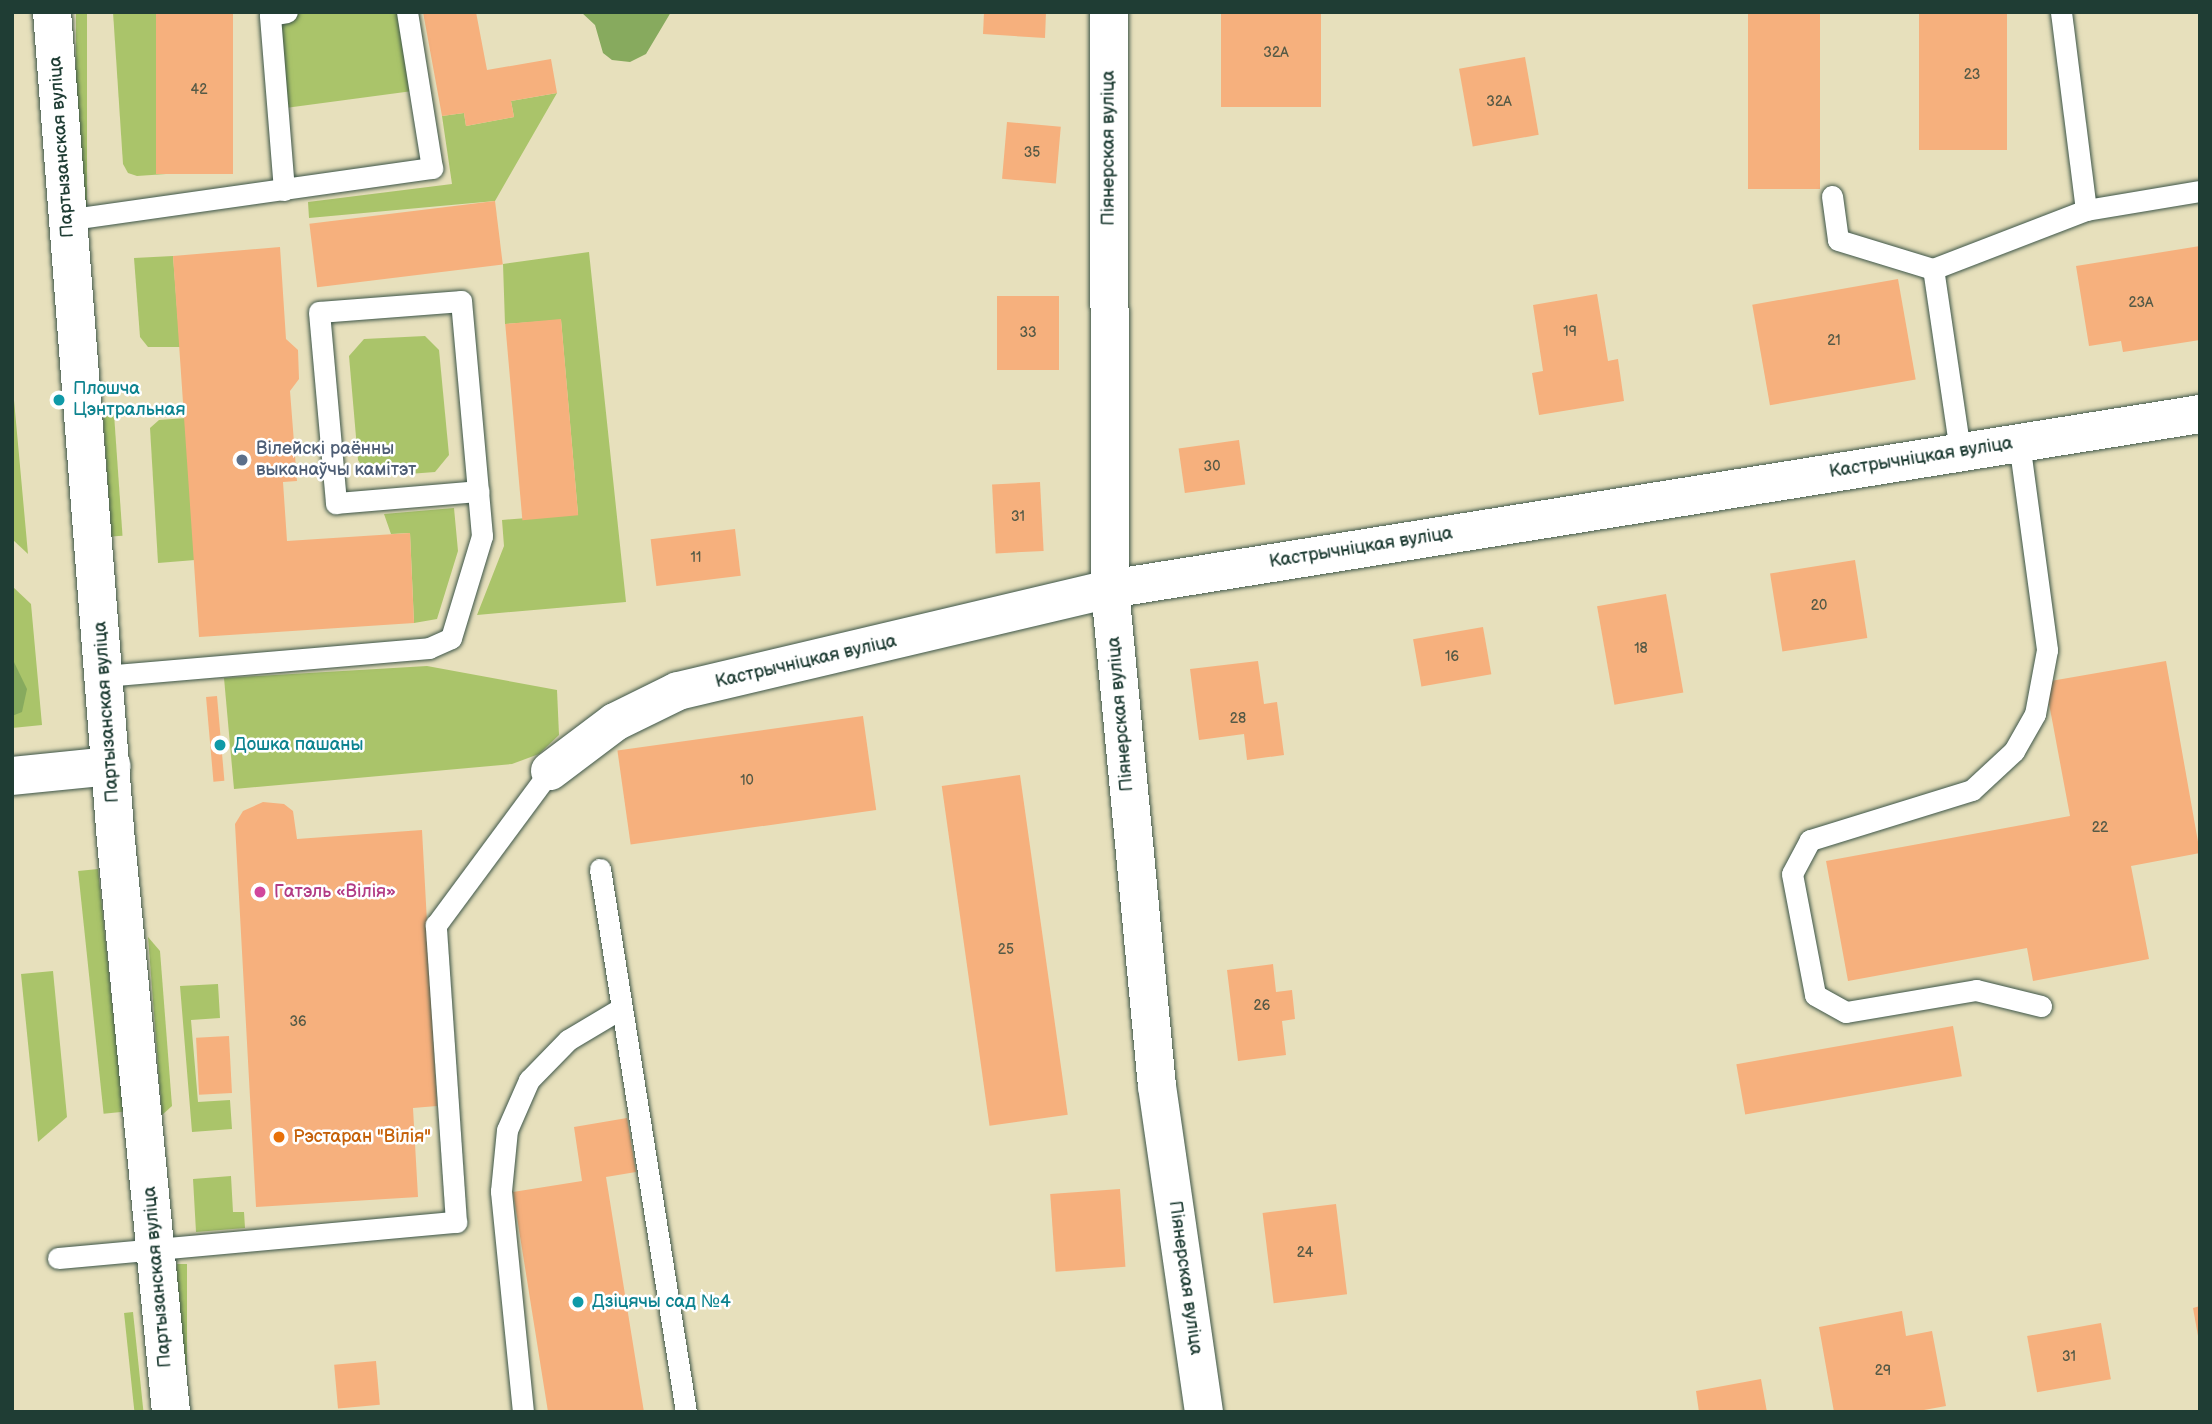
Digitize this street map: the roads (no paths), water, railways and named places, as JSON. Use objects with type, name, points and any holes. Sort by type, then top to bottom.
[{"type":"street","name":"Партызанская вуліца","points":[[52,12],[66,220],[111,766],[171,1412]]},
{"type":"street","name":"Піянерская вуліца","points":[[1109,12],[1110,589],[1157,1086],[1205,1412]]},
{"type":"street","name":"Кастрычніцкая вуліца","points":[[550,771],[615,722],[678,691],[1110,589],[2200,414]]},
{"type":"street","points":[[12,776],[111,766]]},
{"type":"lane","points":[[284,190],[270,15],[287,12]]},
{"type":"lane","points":[[66,220],[432,168],[407,12]]},
{"type":"lane","points":[[2061,12],[2086,210]]},
{"type":"lane","points":[[1832,196],[1838,240],[1933,269],[2086,210],[2200,191]]},
{"type":"lane","points":[[1933,269],[1960,452]]},
{"type":"lane","points":[[104,676],[429,648],[451,638],[482,536],[478,491],[461,301],[319,312],[336,503],[478,491]]},
{"type":"lane","points":[[2019,442],[2047,650],[2035,714],[2014,751],[1972,790],[1810,840],[1792,874],[1815,995],[1846,1013],[1976,990],[2041,1006]]},
{"type":"lane","points":[[58,1258],[155,1247],[456,1222],[436,925],[550,771]]},
{"type":"lane","points":[[600,869],[620,1009],[686,1412]]},
{"type":"lane","points":[[523,1412],[501,1191],[507,1130],[529,1080],[568,1040],[620,1009]]},
{"type":"place","name":"Плошча Цэнтральная","points":[[59,400]]},
{"type":"place","name":"Вілейскі раённы выканаўчы камітэт","points":[[242,460]]},
{"type":"place","name":"Дошка пашаны","points":[[220,745]]},
{"type":"place","name":"Гатэль «Вілія»","points":[[260,892]]},
{"type":"place","name":"Рэстаран \"Вілія\"","points":[[279,1137]]},
{"type":"place","name":"Дзіцячы сад №4","points":[[578,1302]]}]
